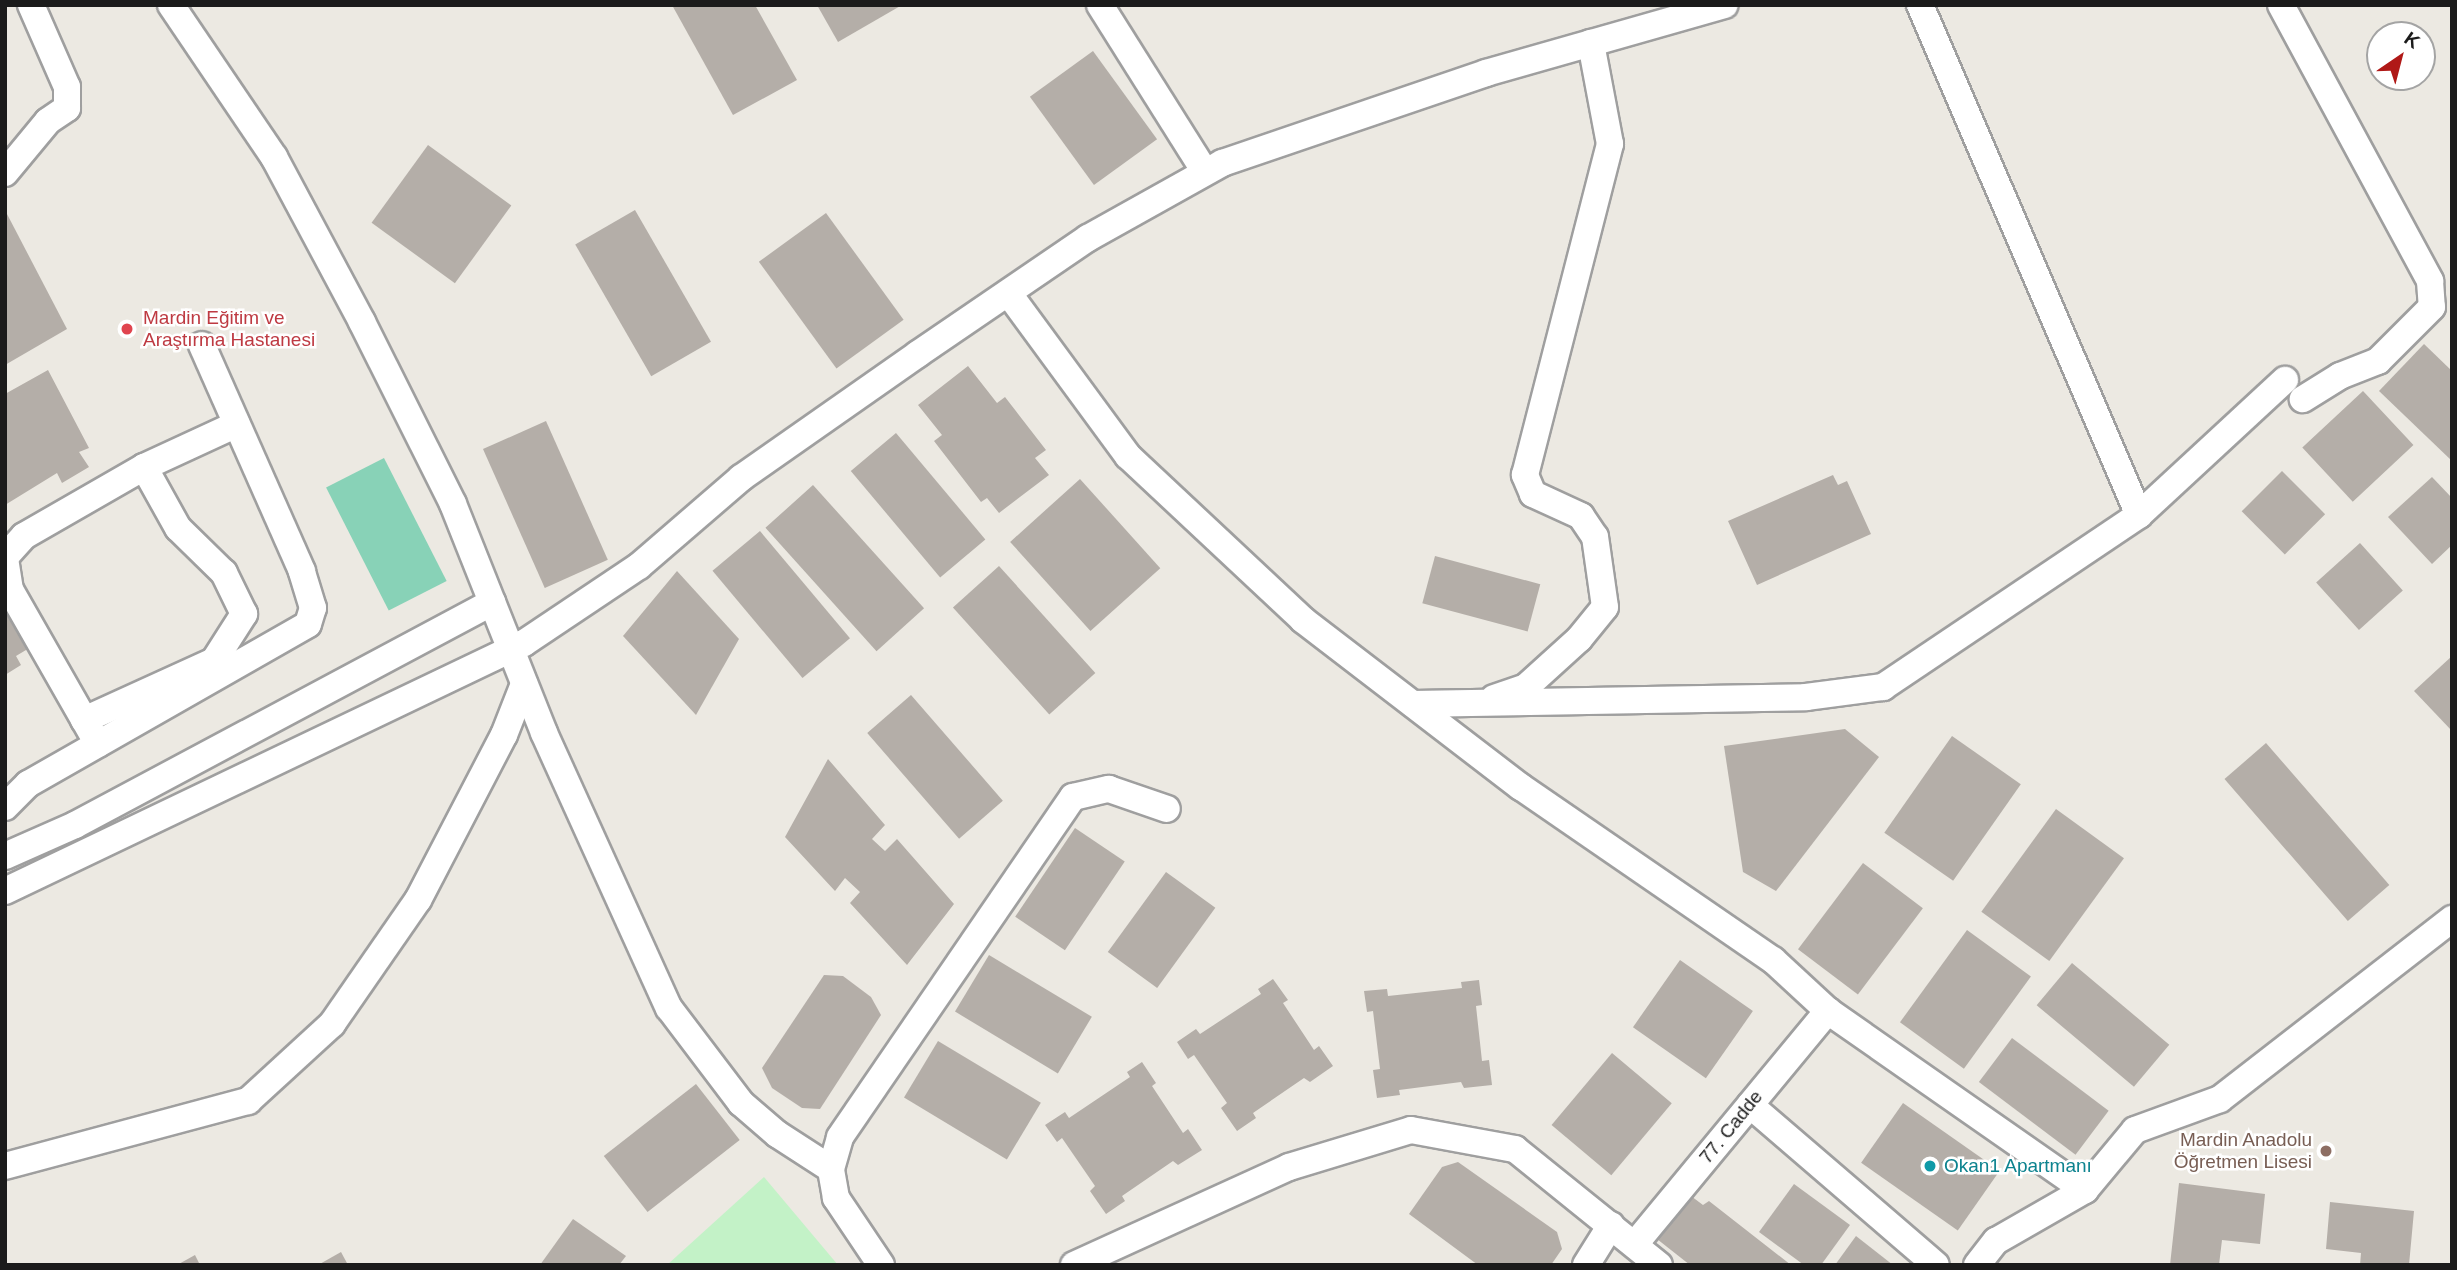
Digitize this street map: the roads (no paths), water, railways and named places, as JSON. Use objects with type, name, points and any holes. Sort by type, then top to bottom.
[{"type":"street","points":[[5,173],[48,121],[67,107],[67,87],[31,5]]},
{"type":"street","points":[[171,5],[274,158],[453,504],[524,684],[669,1008],[741,1103],[777,1134],[831,1168]]},
{"type":"street","points":[[1100,5],[1205,172]]},
{"type":"street","points":[[7,885],[510,649],[639,566],[741,478],[1088,238],[1205,172],[1486,73],[1724,5]]},
{"type":"street","points":[[1920,5],[2139,515]]},
{"type":"street","points":[[1413,704],[1793,697],[1883,687],[2139,515],[2294,390],[2378,361],[2432,307],[2430,281],[2281,5]]},
{"type":"street","points":[[1482,702],[1526,687],[1579,639],[1605,607],[1595,537],[1581,516],[1533,494],[1525,475],[1610,144],[1591,43]]},
{"type":"street","points":[[1009,294],[1128,456],[1303,620],[1521,787],[1773,960],[1828,1011],[2085,1190]]},
{"type":"street","points":[[5,807],[29,784],[308,624],[313,608],[302,571],[202,345]]},
{"type":"street","points":[[98,744],[10,590],[5,557],[24,536],[144,467],[237,424]]},
{"type":"street","points":[[84,720],[214,661],[244,614],[224,573],[178,528],[144,467]]},
{"type":"street","points":[[5,856],[94,816],[492,602]]},
{"type":"street","points":[[5,1166],[248,1101],[332,1024],[418,900],[504,735],[524,684]]},
{"type":"street","points":[[881,1265],[836,1198],[831,1168],[840,1137],[1073,797],[1109,789],[1167,809]]},
{"type":"street","points":[[1978,1265],[1996,1241],[2085,1190],[2135,1130],[2220,1099],[2452,919]]},
{"type":"street","name":"77. Cadde","points":[[1635,1244],[1828,1011]]},
{"type":"street","points":[[1750,1105],[1936,1265]]},
{"type":"street","points":[[1074,1265],[1289,1167],[1411,1130],[1515,1149],[1659,1265]]},
{"type":"street","points":[[1586,1265],[1611,1226]]},
{"type":"place","name":"Mardin Eğitim ve Araştırma Hastanesi","points":[[127,329]]},
{"type":"place","name":"Mardin Anadolu Öğretmen Lisesi","points":[[2326,1151]]},
{"type":"place","name":"Okan1 Apartmanı","points":[[1930,1166]]}]
